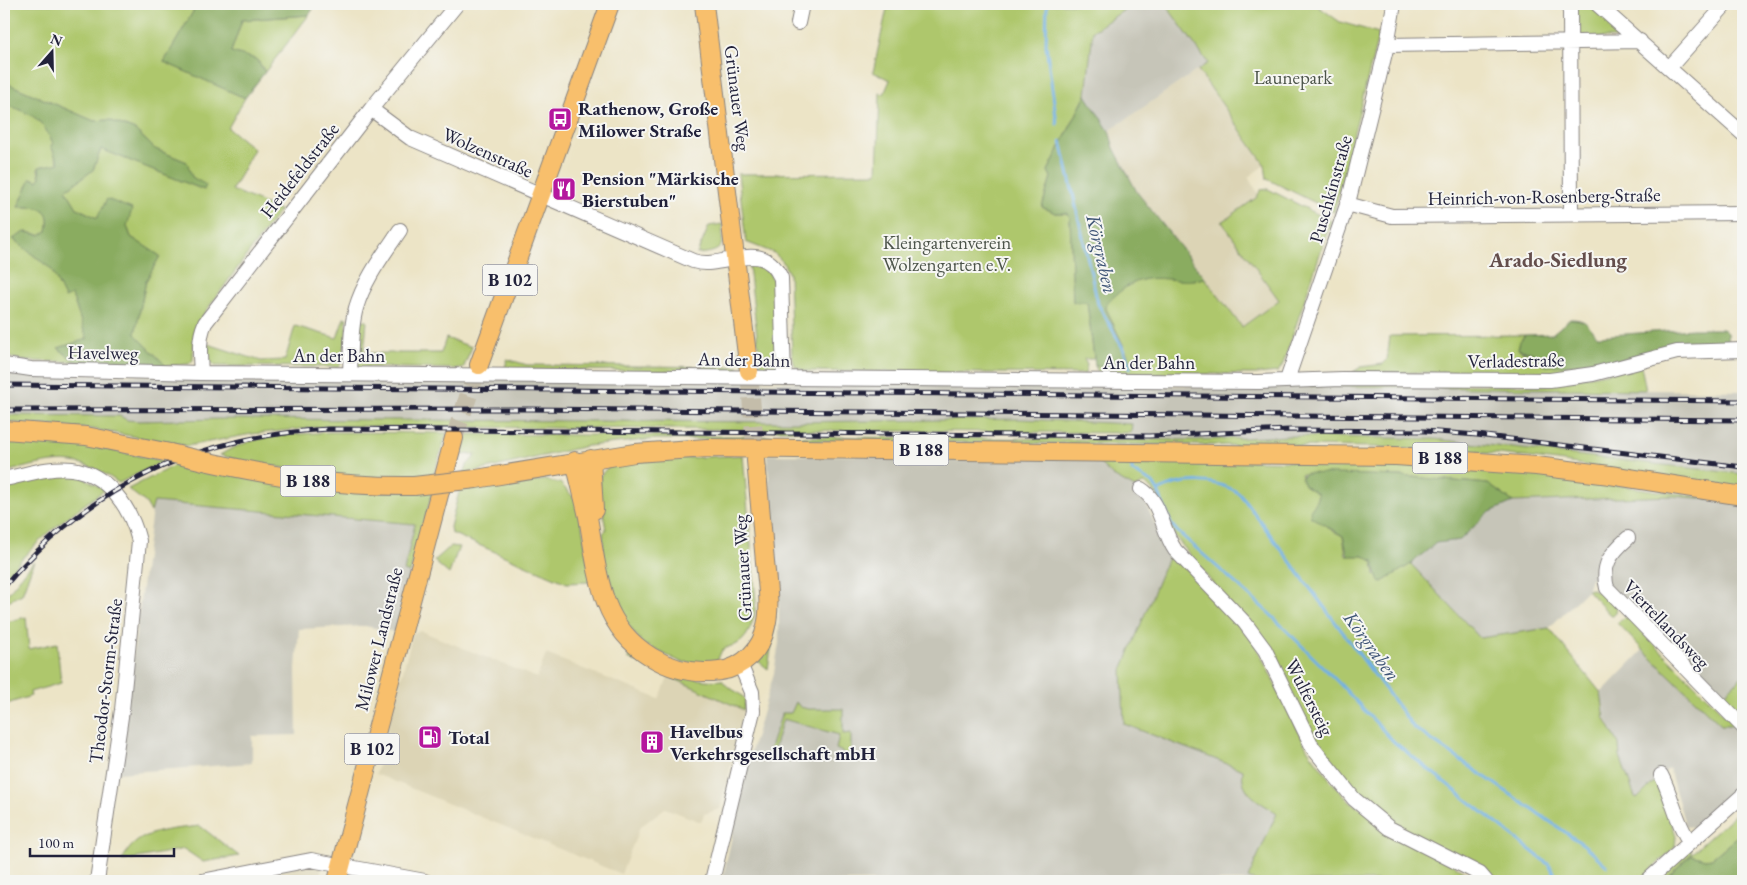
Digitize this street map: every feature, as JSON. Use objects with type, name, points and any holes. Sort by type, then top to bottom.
[{"type":"main road","name":"B 102","points":[[479,366],[610,4]]},
{"type":"main road","name":"Grünauer Weg","points":[[704,4],[749,370]]},
{"type":"main road","name":"B 188","points":[[4,430],[86,436],[274,477],[312,482],[376,486],[414,486],[476,479],[634,453],[708,448],[1396,456],[1536,466],[1610,474],[1743,496]]},
{"type":"main road","name":"Milower Landstraße","points":[[337,881],[454,438]]},
{"type":"main road","name":"Grünauer Weg","points":[[583,460],[580,489],[585,502],[597,568],[606,602],[620,628],[638,647],[656,660],[678,670],[704,673],[723,670],[740,664],[753,653],[766,628],[768,613],[756,460]]},
{"type":"main road","name":"Grünauer Weg","points":[[583,460],[598,551],[597,568]]},
{"type":"main road","points":[[528,471],[564,477],[580,489]]},
{"type":"street","name":"Heidefeldstraße","points":[[201,373],[200,341],[205,323],[371,109],[458,4]]},
{"type":"street","points":[[798,23],[802,4]]},
{"type":"street","name":"Puschkinstraße","points":[[1287,380],[1347,204],[1387,45],[1394,4]]},
{"type":"street","points":[[1570,4],[1571,214]]},
{"type":"street","points":[[1597,4],[1743,134]]},
{"type":"street","points":[[1669,68],[1726,4]]},
{"type":"street","points":[[1387,45],[1640,42]]},
{"type":"street","name":"Wolzenstraße","points":[[371,109],[410,138],[540,196],[699,263],[712,263],[736,257]]},
{"type":"street","name":"Heinrich-von-Rosenberg-Straße","points":[[1347,204],[1392,216],[1743,213]]},
{"type":"street","points":[[350,374],[350,338],[356,308],[370,276],[400,230]]},
{"type":"street","points":[[736,257],[751,256],[765,260],[774,266],[781,278],[784,378]]},
{"type":"street","name":"Verladestraße","points":[[1287,380],[1563,379],[1593,374],[1677,352],[1743,350]]},
{"type":"street","name":"Havelweg","points":[[4,365],[31,369],[201,373]]},
{"type":"street","name":"An der Bahn","points":[[201,373],[1259,382],[1287,380]]},
{"type":"street","name":"Theodor-Storm-Straße","points":[[4,479],[49,469],[72,469],[93,476],[113,492],[132,518],[139,541],[139,556],[122,710],[96,881]]},
{"type":"street","name":"Wulfersteig","points":[[1140,489],[1154,500],[1168,539],[1175,550],[1245,623],[1264,650],[1313,748],[1354,799],[1389,828],[1480,874],[1486,881]]},
{"type":"street","name":"Viertellandsweg","points":[[1628,538],[1609,558],[1605,567],[1607,588],[1743,727]]},
{"type":"street","points":[[712,881],[753,711],[752,692],[740,664]]},
{"type":"street","points":[[1661,775],[1669,790],[1679,825],[1690,841]]},
{"type":"street","points":[[1647,881],[1743,794]]},
{"type":"street","points":[[202,881],[311,860],[341,864],[425,881]]},
{"type":"shaded area","points":[[1133,4],[1165,4],[1208,63],[1109,131],[1086,95],[1093,31]]},
{"type":"shaded area","points":[[1198,70],[1265,165],[1248,177],[1258,193],[1256,198],[1222,222],[1280,300],[1242,327],[1137,192],[1114,148],[1109,131]]},
{"type":"shaded area","points":[[4,374],[1743,391],[1743,474],[1434,439],[1291,436],[1216,440],[1128,438],[1132,431],[1020,419],[795,422],[219,419],[127,421],[120,416],[4,415]]},
{"type":"shaded area","points":[[767,455],[1094,458],[1113,476],[1140,491],[1169,555],[1122,670],[1124,723],[1243,770],[1248,793],[1277,813],[1249,878],[1255,881],[722,881],[751,752],[774,673],[779,643],[779,596]]},
{"type":"shaded area","points":[[1671,496],[1720,500],[1743,505],[1743,675],[1721,697],[1613,590],[1591,578],[1587,590],[1549,628],[1480,638],[1410,566],[1436,543],[1460,540],[1488,513],[1513,502]]},
{"type":"shaded area","points":[[153,502],[415,524],[404,571],[410,573],[395,632],[365,626],[299,629],[296,668],[297,735],[252,736],[252,763],[118,773]]},
{"type":"shaded area","points":[[421,631],[537,678],[546,654],[659,699],[669,676],[744,710],[720,809],[704,814],[701,822],[665,808],[640,827],[621,874],[376,774],[413,633]]},
{"type":"shaded area","points":[[1643,650],[1721,725],[1735,725],[1743,734],[1743,787],[1695,828],[1685,825],[1669,768],[1638,798],[1635,797],[1620,757],[1619,744],[1606,719],[1601,693]]},
{"type":"shaded area","points":[[322,866],[319,881],[230,881],[298,867]]},
{"type":"green space","points":[[4,4],[192,4],[194,10],[164,62],[245,98],[228,128],[254,149],[232,190],[280,210],[198,322],[194,330],[193,360],[189,364],[166,366],[135,334],[146,281],[160,256],[131,237],[127,226],[97,218],[77,208],[66,190],[93,170],[101,149],[204,190],[189,173],[187,162],[155,149],[135,130],[109,120],[94,121],[4,82]]},
{"type":"green space","points":[[192,4],[315,4],[315,6],[309,15],[242,20],[231,52],[256,59],[265,72],[245,98],[164,62],[194,10]]},
{"type":"green space","name":"Kleingartenverein Wolzengarten e.V.","points":[[888,4],[1133,4],[1093,31],[1086,95],[1048,171],[1051,177],[1042,207],[1055,213],[1066,213],[1070,217],[1073,301],[1087,301],[1094,359],[1084,359],[1087,365],[1085,374],[805,371],[795,366],[792,357],[789,274],[783,262],[774,253],[746,242],[738,174],[877,173],[880,93],[884,94],[890,80],[873,72]]},
{"type":"green space","name":"Launepark","points":[[1165,4],[1315,4],[1340,22],[1379,33],[1334,212],[1267,179],[1265,165],[1198,70],[1208,63]]},
{"type":"green space","points":[[1576,4],[1588,4],[1627,38],[1577,38]]},
{"type":"green space","points":[[309,15],[265,72],[259,62],[231,52],[242,20]]},
{"type":"green space","points":[[4,82],[94,121],[109,120],[135,130],[155,149],[187,162],[192,177],[206,185],[204,190],[101,149],[93,170],[66,190],[77,208],[97,218],[107,199],[132,209],[127,226],[131,237],[160,256],[146,281],[135,334],[166,366],[76,362],[58,348],[87,339],[72,295],[65,298],[51,269],[13,239],[25,232],[40,235],[47,231],[48,216],[42,209],[18,207],[31,178],[38,181],[40,178],[39,167],[59,163],[51,146],[53,143],[39,121],[4,103]]},
{"type":"green space","points":[[1086,95],[1109,131],[1114,148],[1137,192],[1205,278],[1181,280],[1161,278],[1140,281],[1129,285],[1107,304],[1106,309],[1131,362],[1128,367],[1095,366],[1087,302],[1073,302],[1070,217],[1066,213],[1056,213],[1042,207],[1051,177],[1048,171]]},
{"type":"green space","points":[[4,103],[39,121],[53,143],[51,146],[59,164],[42,166],[38,169],[40,178],[38,181],[31,178],[18,207],[38,208],[46,212],[48,217],[47,231],[40,235],[27,232],[13,239],[51,269],[65,297],[72,295],[87,339],[58,348],[76,362],[25,361],[4,356]]},
{"type":"green space","points":[[1268,189],[1331,221],[1283,364],[1278,372],[1256,374],[1099,374],[1095,366],[1123,367],[1131,362],[1105,306],[1115,294],[1136,282],[1159,277],[1205,278],[1242,327],[1279,300],[1222,222],[1256,198],[1261,190]]},
{"type":"green space","points":[[722,224],[722,244],[720,247],[712,252],[697,254],[709,226]]},
{"type":"green space","points":[[757,264],[768,270],[775,285],[777,365],[774,370],[761,371],[749,266]]},
{"type":"green space","points":[[344,318],[347,318],[346,345],[341,364],[338,367],[215,366],[208,359],[208,344],[261,361],[285,360],[295,326],[337,338]]},
{"type":"green space","points":[[1570,319],[1581,320],[1598,336],[1693,329],[1723,329],[1727,333],[1728,344],[1672,346],[1610,363],[1546,366],[1533,353],[1518,349],[1520,341],[1525,335],[1552,334]]},
{"type":"green space","points":[[359,320],[367,321],[364,353],[441,353],[446,338],[472,347],[463,369],[359,367],[357,366]]},
{"type":"green space","points":[[1525,335],[1522,338],[1521,351],[1533,353],[1543,365],[1610,363],[1591,368],[1554,373],[1353,372],[1361,367],[1383,364],[1387,360],[1390,336]]},
{"type":"green space","points":[[507,359],[527,365],[738,367],[738,372],[505,369]]},
{"type":"green space","points":[[1641,366],[1646,390],[1299,386],[1342,384],[1543,385]]},
{"type":"green space","points":[[4,415],[120,416],[127,420],[139,421],[219,419],[795,422],[1020,419],[1132,424],[1131,433],[328,426],[252,434],[187,446],[92,429],[4,422]]},
{"type":"green space","points":[[330,432],[447,433],[433,477],[359,480],[242,461],[220,455],[233,448],[259,439]]},
{"type":"green space","points":[[468,434],[1197,440],[1291,436],[1434,439],[1743,474],[1743,489],[1499,454],[1374,447],[656,439],[587,446],[464,474],[467,465],[477,454],[461,455]]},
{"type":"green space","points":[[4,437],[85,445],[163,461],[119,483],[89,466],[63,461],[4,472]]},
{"type":"green space","points":[[743,455],[756,601],[753,619],[749,631],[742,641],[722,650],[717,661],[707,663],[681,662],[643,644],[616,610],[604,566],[603,533],[606,530],[603,512],[598,508],[600,476],[608,467],[630,461]]},
{"type":"green space","points":[[1094,458],[1421,464],[1518,471],[1743,503],[1743,505],[1720,500],[1671,496],[1513,502],[1488,484],[1400,476],[1301,474],[1304,485],[1318,494],[1315,504],[1331,530],[1343,536],[1346,555],[1364,556],[1373,561],[1375,575],[1382,582],[1411,564],[1480,638],[1549,628],[1601,693],[1605,719],[1619,744],[1620,757],[1635,797],[1638,798],[1655,781],[1659,782],[1676,836],[1675,847],[1639,881],[1490,881],[1393,825],[1359,797],[1316,746],[1275,661],[1174,535],[1157,495],[1145,483],[1135,488],[1113,476]]},
{"type":"green space","points":[[177,464],[211,472],[433,490],[410,573],[404,571],[415,524],[154,502],[151,512],[146,503],[128,489]]},
{"type":"green space","points":[[53,473],[81,476],[105,490],[51,531],[26,554],[4,579],[4,485]]},
{"type":"green space","points":[[1305,473],[1400,476],[1488,484],[1513,502],[1488,513],[1460,540],[1436,543],[1411,564],[1382,582],[1378,580],[1373,561],[1364,556],[1348,556],[1343,536],[1311,517],[1310,511],[1317,501],[1318,494],[1304,485],[1301,478]]},
{"type":"green space","points":[[544,480],[560,483],[578,502],[591,580],[588,582],[567,583],[451,533],[450,527],[460,488],[499,486]]},
{"type":"green space","points":[[451,546],[459,547],[449,574],[434,561]]},
{"type":"green space","points":[[1169,555],[1183,565],[1254,642],[1308,750],[1331,781],[1350,802],[1480,881],[1255,881],[1248,878],[1277,813],[1258,801],[1248,791],[1244,785],[1243,770],[1124,724],[1122,670]]},
{"type":"green space","points":[[34,561],[22,594],[6,602],[4,608],[4,598]]},
{"type":"green space","points":[[1592,589],[1604,594],[1617,606],[1616,613],[1612,617],[1587,590]]},
{"type":"green space","points":[[4,615],[6,622],[26,617],[29,649],[57,643],[61,683],[30,692],[31,696],[4,705]]},
{"type":"green space","points":[[1624,617],[1628,618],[1735,725],[1721,725],[1643,650],[1617,623]]},
{"type":"green space","points":[[774,628],[768,669],[758,661],[766,648]]},
{"type":"green space","points":[[633,650],[665,668],[686,676],[697,679],[722,680],[745,699],[744,710],[628,658]]},
{"type":"green space","points":[[1743,675],[1743,719],[1721,697]]},
{"type":"green space","points":[[796,702],[800,707],[808,709],[843,709],[843,734],[851,733],[851,756],[836,749],[839,735],[783,719],[773,752],[769,751],[782,713],[791,713]]},
{"type":"green space","points":[[1743,807],[1743,832],[1712,858],[1705,859],[1690,855],[1663,881],[1652,881],[1691,847],[1691,854]]},
{"type":"green space","points":[[200,826],[239,856],[203,862],[184,849],[122,861],[128,850],[144,837],[166,830]]},
{"type":"green space","points":[[1743,832],[1743,881],[1663,881],[1691,855],[1705,859],[1712,858]]},
{"type":"waterway","name":"Körgraben","points":[[1047,4],[1046,45],[1057,124]]},
{"type":"waterway","name":"Körgraben","points":[[1061,141],[1098,304],[1124,350],[1130,368]]},
{"type":"waterway","name":"Körgraben","points":[[1132,464],[1132,471],[1153,483],[1158,491],[1177,484],[1199,482],[1221,485],[1240,494],[1414,728],[1584,845],[1607,866]]},
{"type":"waterway","points":[[1158,491],[1171,524],[1177,531],[1271,615],[1340,684],[1394,742],[1548,864],[1554,872],[1555,881]]},
{"type":"tunnel","points":[[454,438],[479,365]]},
{"type":"tunnel","points":[[749,371],[756,460]]},
{"type":"railway","points":[[4,385],[1743,401]]},
{"type":"railway","points":[[4,410],[528,409],[1743,420]]},
{"type":"railway","points":[[4,587],[37,551],[72,520],[110,494],[149,472],[191,455],[235,442],[281,434],[329,429],[1149,436],[1290,430],[1425,431],[1477,435],[1743,467]]},
{"type":"place","name":"Rathenow, Große Milower Straße","points":[[560,119]]},
{"type":"place","name":"Pension \"Märkische Bierstuben\"","points":[[564,189]]},
{"type":"place","name":"Total","points":[[430,737]]},
{"type":"place","name":"Havelbus Verkehrsgesellschaft mbH","points":[[652,742]]},
{"type":"district","name":"Arado-Siedlung","points":[[1558,260]]}]
